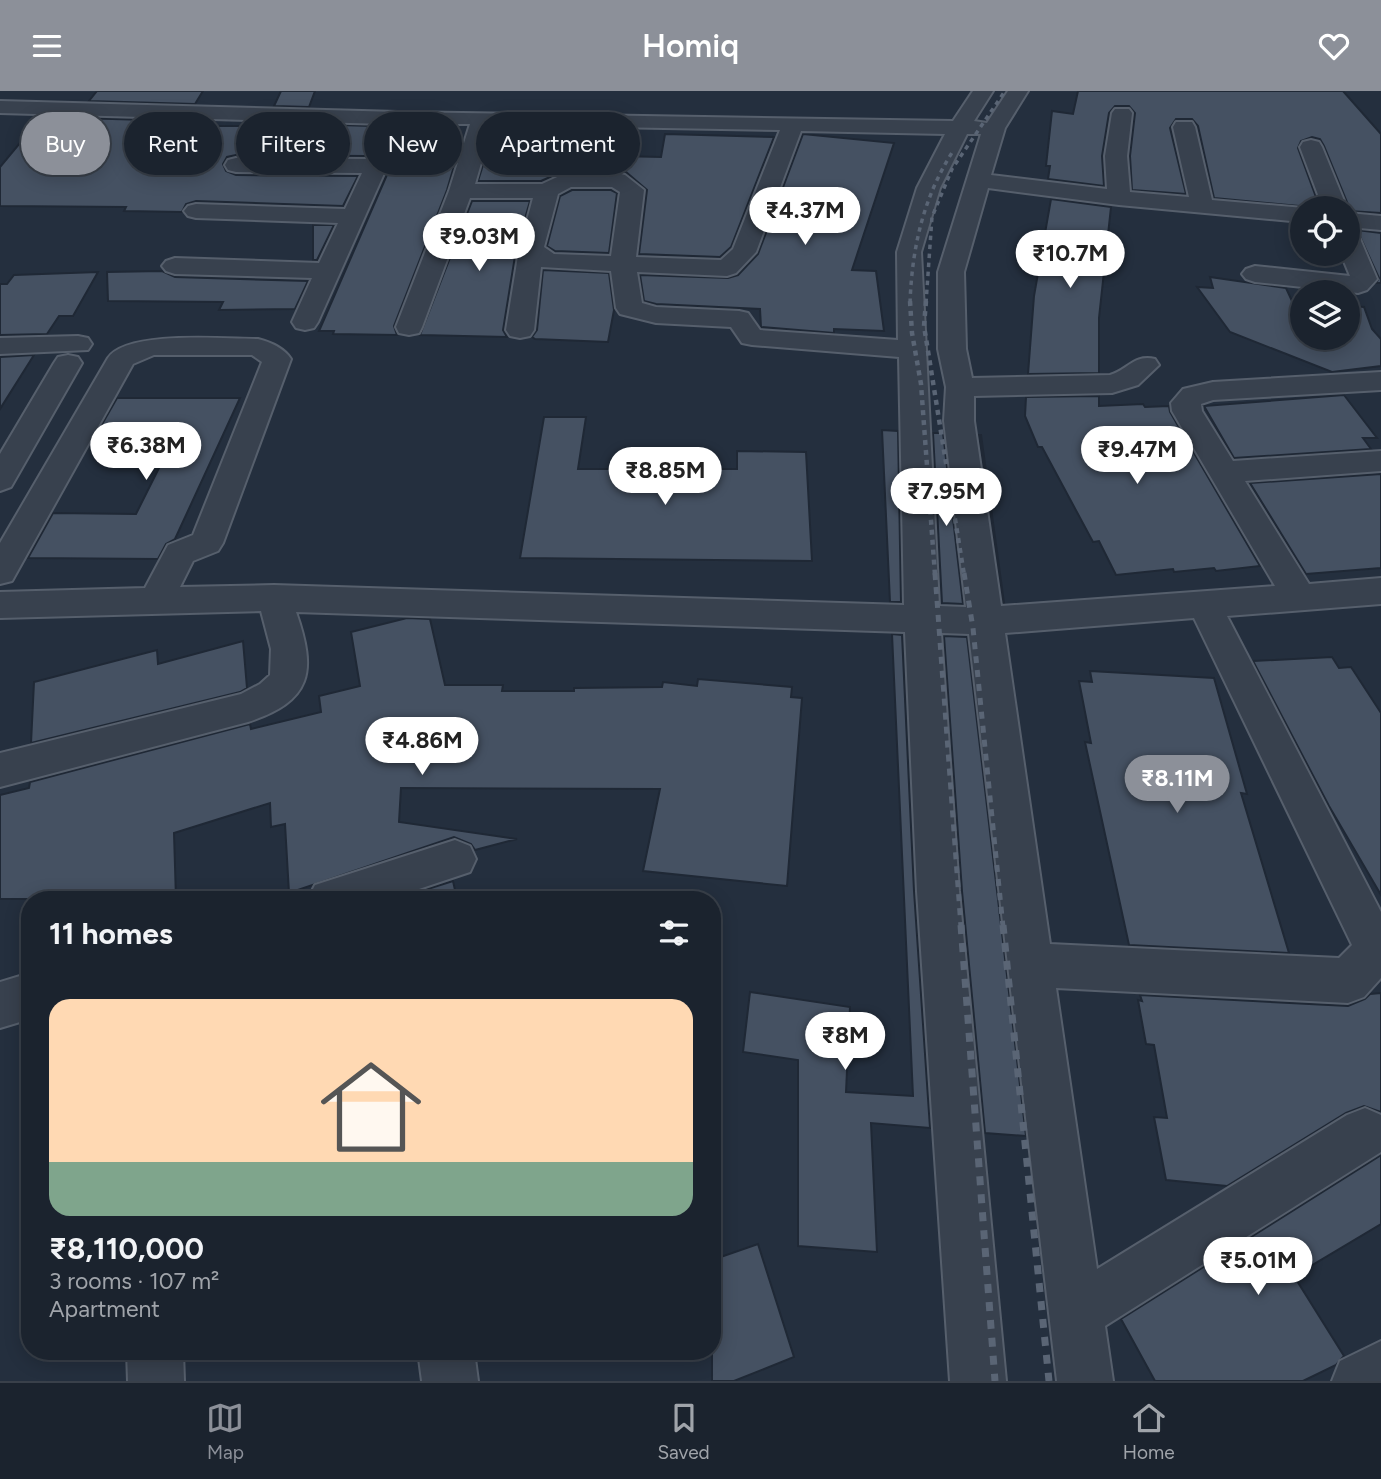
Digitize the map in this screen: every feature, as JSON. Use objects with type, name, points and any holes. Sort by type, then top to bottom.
[{"type":"street","points":[[983,91],[977,128],[979,180],[951,272],[953,349],[960,387],[959,421],[1085,1381]]},
{"type":"street","points":[[978,1381],[938,891],[922,619],[909,252],[913,229],[925,193],[977,128],[1018,91]]},
{"type":"street","points":[[0,107],[364,117]]},
{"type":"street","points":[[1119,198],[1116,156],[1122,113]]},
{"type":"street","points":[[640,121],[977,128]]},
{"type":"street","points":[[531,250],[548,261],[727,268],[744,252],[793,124]]},
{"type":"street","points":[[1184,127],[1202,205]]},
{"type":"street","points":[[409,327],[461,191],[476,141]]},
{"type":"street","points":[[1311,147],[1330,196]]},
{"type":"street","points":[[305,323],[371,175]]},
{"type":"street","points":[[461,191],[547,191],[566,180],[617,180],[632,190],[623,264],[629,308],[656,315],[739,319],[752,337],[855,347],[912,349]]},
{"type":"street","points":[[979,180],[1119,198],[1290,214]]},
{"type":"street","points":[[520,330],[531,250],[547,191]]},
{"type":"street","points":[[196,211],[353,216]]},
{"type":"street","points":[[1360,221],[1381,223]]},
{"type":"street","points":[[175,266],[330,271]]},
{"type":"street","points":[[1255,274],[1358,285],[1364,279],[1359,266]]},
{"type":"street","points":[[0,346],[73,353],[0,480]]},
{"type":"street","points":[[0,572],[122,358],[150,347],[258,347],[277,359],[206,543],[180,553],[156,601]]},
{"type":"street","points":[[960,387],[1112,384],[1128,379],[1145,365]]},
{"type":"street","points":[[1299,597],[1187,411],[1186,403],[1193,395],[1213,391],[1381,381]]},
{"type":"street","points":[[1223,472],[1381,461]]},
{"type":"street","points":[[0,605],[274,598],[985,621],[1381,591]]},
{"type":"street","points":[[0,769],[248,707],[274,695],[285,682],[292,661],[274,598]]},
{"type":"street","points":[[1030,965],[1348,981],[1377,950],[1205,606]]},
{"type":"street","points":[[355,891],[455,859]]},
{"type":"street","points":[[0,1005],[21,999]]},
{"type":"street","points":[[1076,1313],[1364,1133]]},
{"type":"street","points":[[155,1360],[156,1381]]},
{"type":"street","points":[[447,1360],[450,1381]]},
{"type":"street","points":[[1360,1381],[1381,1369]]},
{"type":"building","points":[[97,91],[203,91],[195,104],[89,101]]},
{"type":"building","points":[[281,91],[315,91],[309,107],[274,106]]},
{"type":"building","points":[[1078,91],[1343,91],[1381,134],[1381,213],[1360,212],[1360,196],[1344,196],[1324,146],[1320,139],[1312,137],[1301,141],[1298,148],[1316,196],[1290,196],[1290,205],[1214,198],[1198,126],[1192,119],[1176,119],[1170,128],[1186,194],[1132,190],[1130,156],[1135,113],[1129,106],[1115,106],[1109,113],[1102,156],[1104,186],[1048,179],[1050,166],[1046,166],[1052,111],[1073,114]]},
{"type":"building","points":[[110,119],[124,119],[124,175],[222,175],[222,126],[236,126],[236,155],[227,157],[223,164],[226,171],[236,175],[358,176],[343,206],[196,201],[186,204],[182,212],[124,211],[126,207],[0,206],[0,167],[21,142],[21,175],[110,175]]},
{"type":"building","points":[[350,125],[364,126],[364,156],[350,156]]},
{"type":"building","points":[[665,134],[774,137],[731,247],[720,257],[639,254],[647,190],[630,175],[640,175],[640,157],[661,157]]},
{"type":"building","points":[[803,134],[894,143],[852,270],[876,271],[884,331],[834,329],[834,333],[761,327],[760,309],[656,304],[644,301],[640,275],[728,278],[738,275],[758,254]]},
{"type":"building","points":[[387,175],[451,175],[394,326],[397,335],[333,334],[334,331],[319,331]]},
{"type":"building","points":[[480,175],[555,175],[541,181],[478,181]]},
{"type":"building","points":[[572,190],[611,190],[617,193],[609,253],[555,251],[547,246],[560,196]]},
{"type":"building","points":[[1051,199],[1111,207],[1099,318],[1099,373],[1028,374],[1034,296]]},
{"type":"building","points":[[472,201],[530,201],[516,250],[503,330],[507,337],[420,335]]},
{"type":"building","points":[[313,225],[334,225],[317,260],[313,260]]},
{"type":"building","points":[[1360,230],[1381,233],[1381,283],[1376,283],[1379,278],[1360,237]]},
{"type":"building","points":[[543,270],[609,273],[614,310],[608,342],[532,337],[537,330]]},
{"type":"building","points":[[162,271],[175,277],[308,281],[295,309],[219,310],[223,302],[108,301],[107,272]]},
{"type":"building","points":[[98,272],[73,316],[59,316],[47,334],[0,335],[0,284],[7,284],[14,275]]},
{"type":"building","points":[[1210,277],[1286,288],[1290,297],[1290,350],[1360,350],[1360,307],[1364,307],[1372,329],[1381,339],[1381,366],[1332,372],[1230,332],[1197,287],[1213,288]]},
{"type":"building","points":[[34,355],[0,409],[0,357]]},
{"type":"building","points":[[1344,395],[1377,438],[1363,438],[1371,449],[1234,458],[1204,406]]},
{"type":"building","points":[[1099,396],[1099,406],[1169,406],[1260,566],[1216,571],[1214,568],[1174,572],[1173,569],[1116,575],[1099,541],[1093,542],[1042,447],[1038,447],[1025,416],[1026,397]]},
{"type":"building","points":[[117,398],[240,398],[175,539],[166,544],[158,559],[28,558],[53,513],[136,514],[176,434],[97,433]]},
{"type":"building","points":[[544,417],[586,417],[578,469],[737,469],[737,451],[806,452],[812,561],[520,558]]},
{"type":"building","points":[[882,430],[898,431],[901,602],[890,602]]},
{"type":"building","points":[[933,433],[943,433],[963,604],[942,603]]},
{"type":"building","points":[[981,435],[1004,603],[1003,603]]},
{"type":"building","points":[[1381,474],[1381,568],[1306,574],[1250,483]]},
{"type":"building","points":[[407,618],[430,619],[445,685],[503,685],[502,691],[574,691],[574,688],[662,687],[663,682],[697,686],[698,679],[792,687],[791,697],[802,698],[787,886],[643,871],[660,789],[401,788],[399,822],[517,839],[475,850],[471,844],[454,837],[289,891],[285,824],[271,827],[270,803],[174,833],[176,891],[21,891],[21,899],[0,899],[0,795],[29,788],[30,782],[250,724],[251,729],[321,712],[319,696],[360,686],[351,632]]},
{"type":"building","points":[[892,634],[902,635],[914,891],[930,1128],[871,1123],[877,1252],[798,1246],[798,1060],[743,1052],[750,992],[850,1007],[846,1092],[913,1096]]},
{"type":"building","points":[[944,636],[967,637],[1026,1136],[985,1133],[962,891]]},
{"type":"building","points":[[243,641],[247,688],[240,692],[31,743],[34,682],[157,650],[158,664]]},
{"type":"building","points":[[1332,657],[1339,668],[1351,667],[1381,713],[1381,895],[1329,806],[1253,661]]},
{"type":"building","points":[[1090,671],[1214,678],[1247,794],[1241,793],[1289,953],[1129,945],[1085,742],[1091,743],[1079,681],[1092,682]]},
{"type":"building","points":[[453,881],[455,891],[421,891]]},
{"type":"building","points":[[1381,993],[1381,1112],[1364,1106],[1346,1113],[1227,1186],[1166,1180],[1154,1117],[1167,1118],[1154,1045],[1146,1044],[1138,1000],[1142,1001],[1140,995],[1348,1006],[1370,994]]},
{"type":"building","points":[[1381,1155],[1381,1224],[1294,1276],[1344,1356],[1336,1365],[1303,1381],[1155,1381],[1121,1319]]},
{"type":"building","points":[[758,1244],[794,1357],[734,1381],[712,1381],[712,1360],[721,1360],[721,1257]]},
{"type":"railway","points":[[926,303],[932,217],[952,169],[1005,91]]},
{"type":"railway","points":[[910,302],[913,263],[921,224],[934,187],[953,151]]},
{"type":"railway","points":[[926,301],[924,326],[964,575]]},
{"type":"railway","points":[[910,302],[912,333],[921,384],[935,575]]},
{"type":"railway","points":[[935,573],[961,927]]},
{"type":"railway","points":[[964,573],[973,628],[1003,927]]},
{"type":"railway","points":[[961,925],[995,1381]]},
{"type":"railway","points":[[1003,925],[1049,1381]]}]
